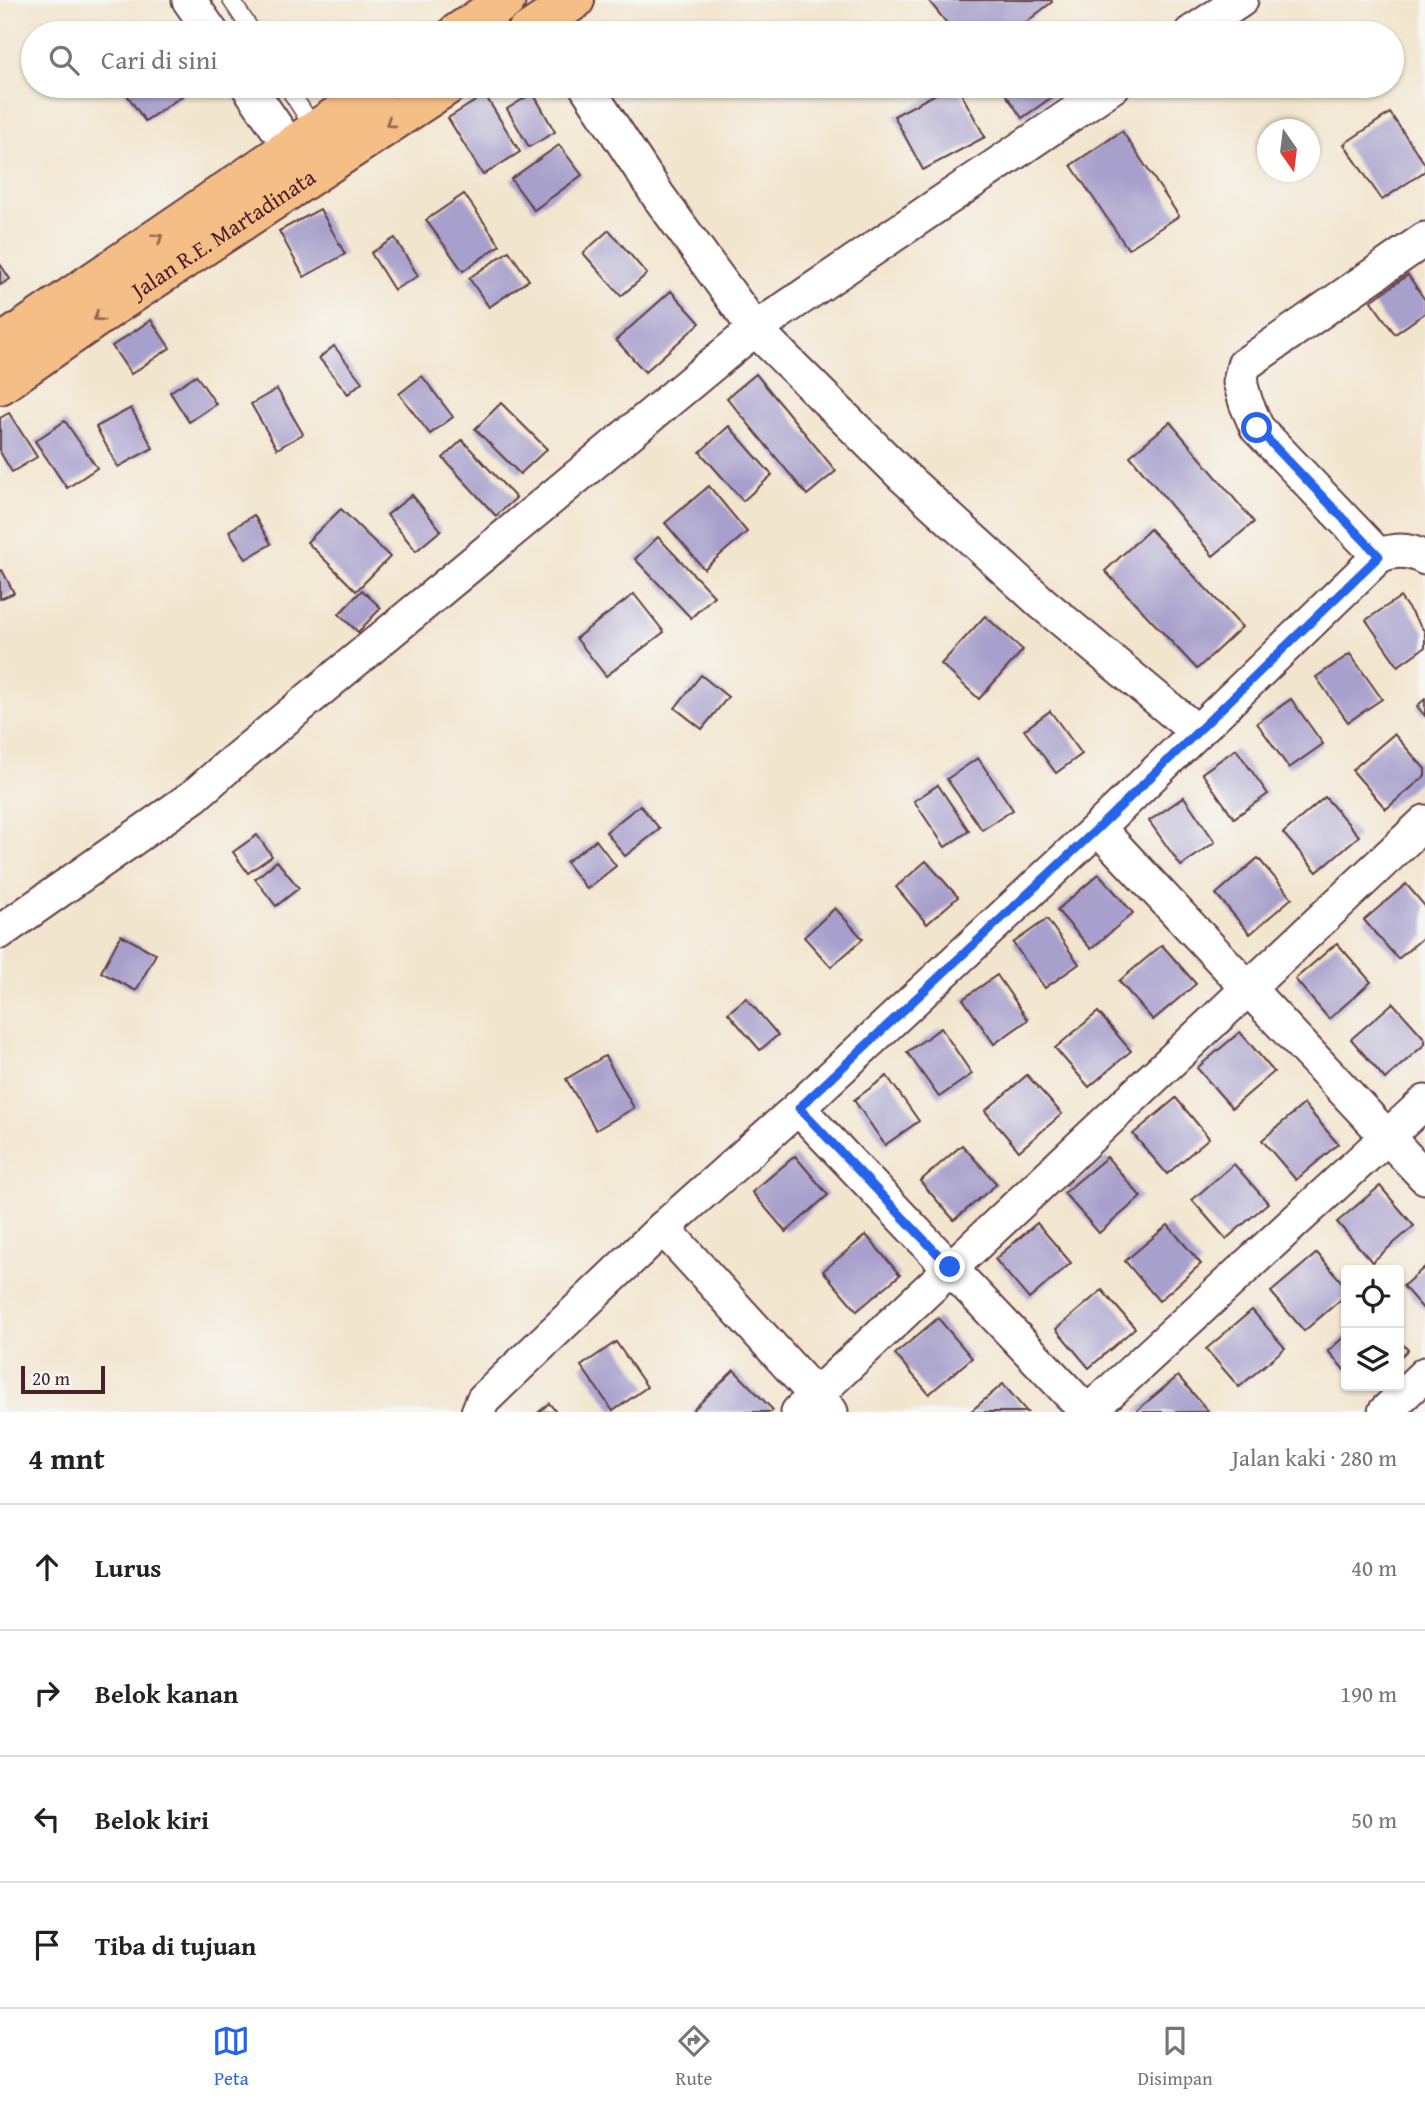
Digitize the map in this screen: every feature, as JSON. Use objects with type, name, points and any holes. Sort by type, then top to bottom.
[{"type":"highway","points":[[475,21],[506,0]]},
{"type":"highway","points":[[540,21],[575,0]]},
{"type":"highway","name":"Jalan R.E. Martadinata","points":[[0,345],[362,98]]},
{"type":"highway","name":"Jalan R.E. Martadinata","points":[[0,385],[90,322],[429,98]]},
{"type":"street","points":[[189,0],[204,21]]},
{"type":"street","points":[[1209,21],[1241,0]]},
{"type":"street","points":[[261,98],[303,138]]},
{"type":"street","points":[[594,98],[659,197],[755,329],[914,486],[1042,603],[1197,732]]},
{"type":"street","points":[[0,932],[194,796],[755,329],[1095,98]]},
{"type":"street","points":[[1379,556],[1257,428],[1245,403],[1240,382],[1244,365],[1425,239]]},
{"type":"street","points":[[478,1412],[482,1400],[663,1228],[799,1108],[1098,828],[1379,556],[1404,551],[1425,558]]},
{"type":"street","points":[[663,1228],[815,1407],[950,1267],[1425,822]]},
{"type":"street","points":[[1098,828],[1425,1177]]},
{"type":"street","points":[[799,1108],[1087,1412],[1425,1102]]},
{"type":"street","points":[[1385,1412],[1425,1374]]},
{"type":"lane","points":[[231,0],[245,21]]},
{"type":"lane","points":[[291,98],[303,138]]},
{"type":"building","points":[[928,0],[1052,2],[1027,21],[945,21]]},
{"type":"building","points":[[129,98],[179,98],[145,121]]},
{"type":"building","points":[[480,98],[487,98],[520,152],[483,175],[448,118]]},
{"type":"building","points":[[525,98],[536,98],[555,132],[529,147],[507,109]]},
{"type":"building","points":[[928,98],[964,98],[985,137],[923,170],[894,116]]},
{"type":"building","points":[[1008,98],[1051,98],[1022,118]]},
{"type":"building","points":[[1390,113],[1425,164],[1425,171],[1382,200],[1344,144]]},
{"type":"building","points":[[1122,131],[1179,216],[1128,249],[1071,165]]},
{"type":"building","points":[[559,145],[582,175],[534,210],[511,179]]},
{"type":"building","points":[[464,194],[500,245],[463,271],[426,220]]},
{"type":"building","points":[[320,209],[345,254],[304,277],[279,231]]},
{"type":"building","points":[[609,230],[647,274],[621,296],[583,253]]},
{"type":"building","points":[[395,238],[418,276],[394,290],[371,253]]},
{"type":"building","points":[[509,251],[529,280],[489,307],[469,278]]},
{"type":"building","points":[[0,264],[10,279],[0,285]]},
{"type":"building","points":[[1408,275],[1425,300],[1425,313],[1395,334],[1371,301]]},
{"type":"building","points":[[671,291],[700,323],[645,372],[616,340]]},
{"type":"building","points":[[151,320],[170,348],[131,374],[112,346]]},
{"type":"building","points":[[334,346],[362,382],[348,394],[319,358]]},
{"type":"building","points":[[756,374],[836,471],[807,495],[727,398]]},
{"type":"building","points":[[196,375],[216,404],[189,422],[170,392]]},
{"type":"building","points":[[422,376],[453,417],[430,434],[399,394]]},
{"type":"building","points":[[277,389],[303,434],[277,449],[251,404]]},
{"type":"building","points":[[501,403],[547,449],[520,474],[475,429]]},
{"type":"building","points":[[131,408],[153,448],[118,467],[96,427]]},
{"type":"building","points":[[9,413],[37,457],[12,472],[0,452],[0,418]]},
{"type":"building","points":[[65,421],[97,468],[67,488],[35,441]]},
{"type":"building","points":[[1170,422],[1254,522],[1213,556],[1130,456]]},
{"type":"building","points":[[729,426],[772,475],[743,501],[700,452]]},
{"type":"building","points":[[462,440],[516,498],[496,516],[443,458]]},
{"type":"building","points":[[709,486],[747,532],[704,569],[665,523]]},
{"type":"building","points":[[412,495],[441,530],[416,551],[387,515]]},
{"type":"building","points":[[341,509],[390,557],[356,591],[307,542]]},
{"type":"building","points":[[254,515],[271,544],[246,559],[229,531]]},
{"type":"building","points":[[1150,529],[1242,627],[1197,669],[1105,571]]},
{"type":"building","points":[[658,537],[714,596],[691,618],[635,559]]},
{"type":"building","points":[[2,570],[14,593],[0,599],[0,571]]},
{"type":"building","points":[[362,590],[381,608],[358,632],[339,614]]},
{"type":"building","points":[[634,594],[664,632],[606,676],[576,638]]},
{"type":"building","points":[[1400,597],[1425,632],[1425,647],[1398,666],[1366,620]]},
{"type":"building","points":[[985,616],[1023,650],[979,699],[941,664]]},
{"type":"building","points":[[1350,654],[1382,699],[1348,722],[1316,677]]},
{"type":"building","points":[[701,675],[728,697],[702,729],[675,708]]},
{"type":"building","points":[[1291,699],[1323,744],[1289,768],[1257,723]]},
{"type":"building","points":[[1425,699],[1425,716],[1417,706]]},
{"type":"building","points":[[1050,711],[1082,754],[1056,773],[1024,730]]},
{"type":"building","points":[[1394,734],[1425,769],[1425,776],[1386,809],[1352,770]]},
{"type":"building","points":[[1236,749],[1268,794],[1234,818],[1202,773]]},
{"type":"building","points":[[978,758],[1013,810],[982,830],[947,779]]},
{"type":"building","points":[[938,785],[969,831],[945,847],[914,801]]},
{"type":"building","points":[[1184,797],[1215,842],[1181,866],[1149,821]]},
{"type":"building","points":[[1325,797],[1359,836],[1317,872],[1283,833]]},
{"type":"building","points":[[640,805],[660,829],[625,856],[606,832]]},
{"type":"building","points":[[257,835],[272,856],[248,873],[233,852]]},
{"type":"building","points":[[596,840],[616,866],[587,889],[566,862]]},
{"type":"building","points":[[1258,858],[1292,898],[1250,934],[1216,894]]},
{"type":"building","points":[[277,861],[299,888],[276,906],[255,879]]},
{"type":"building","points":[[926,861],[958,897],[927,924],[896,887]]},
{"type":"building","points":[[1099,874],[1133,913],[1091,949],[1057,910]]},
{"type":"building","points":[[1406,884],[1425,906],[1425,936],[1398,959],[1364,920]]},
{"type":"building","points":[[835,908],[863,939],[831,967],[804,937]]},
{"type":"building","points":[[1047,919],[1079,964],[1045,988],[1013,943]]},
{"type":"building","points":[[121,935],[156,954],[136,991],[101,972]]},
{"type":"building","points":[[1337,943],[1371,982],[1329,1019],[1295,979]]},
{"type":"building","points":[[1162,945],[1196,984],[1153,1020],[1119,981]]},
{"type":"building","points":[[997,975],[1028,1020],[994,1044],[963,999]]},
{"type":"building","points":[[746,998],[778,1035],[760,1050],[728,1013]]},
{"type":"building","points":[[1393,1003],[1425,1039],[1425,1044],[1385,1079],[1351,1039]]},
{"type":"building","points":[[1098,1012],[1131,1051],[1089,1087],[1055,1048]]},
{"type":"building","points":[[941,1028],[972,1074],[939,1097],[907,1052]]},
{"type":"building","points":[[1240,1032],[1274,1072],[1232,1108],[1197,1068]]},
{"type":"building","points":[[605,1056],[634,1108],[596,1130],[566,1079]]},
{"type":"building","points":[[1027,1075],[1062,1114],[1019,1151],[985,1111]]},
{"type":"building","points":[[887,1076],[919,1121],[885,1145],[854,1100]]},
{"type":"building","points":[[1176,1098],[1209,1138],[1167,1174],[1133,1134]]},
{"type":"building","points":[[1304,1104],[1338,1144],[1296,1180],[1262,1140]]},
{"type":"building","points":[[962,1145],[997,1184],[954,1220],[920,1181]]},
{"type":"building","points":[[795,1156],[828,1195],[786,1232],[752,1192]]},
{"type":"building","points":[[1107,1157],[1141,1197],[1099,1233],[1064,1193]]},
{"type":"building","points":[[1234,1164],[1268,1203],[1226,1239],[1192,1200]]},
{"type":"building","points":[[1380,1186],[1414,1226],[1372,1262],[1337,1222]]},
{"type":"building","points":[[1037,1223],[1071,1263],[1029,1299],[995,1259]]},
{"type":"building","points":[[1168,1225],[1201,1264],[1159,1301],[1125,1261]]},
{"type":"building","points":[[866,1235],[900,1275],[857,1311],[823,1271]]},
{"type":"building","points":[[1317,1253],[1341,1281],[1341,1299],[1304,1331],[1271,1292]]},
{"type":"building","points":[[1425,1267],[1425,1311],[1404,1287]]},
{"type":"building","points":[[1102,1290],[1135,1328],[1089,1368],[1056,1329]]},
{"type":"building","points":[[1252,1310],[1285,1348],[1239,1387],[1206,1349]]},
{"type":"building","points":[[938,1318],[972,1358],[929,1394],[895,1354]]},
{"type":"building","points":[[1341,1339],[1341,1366],[1328,1351]]},
{"type":"building","points":[[616,1342],[647,1387],[613,1411],[581,1366]]},
{"type":"building","points":[[734,1370],[773,1410],[771,1412],[691,1412]]},
{"type":"building","points":[[1178,1376],[1209,1412],[1135,1412]]},
{"type":"building","points":[[1003,1384],[1027,1412],[970,1412]]},
{"type":"building","points":[[549,1403],[556,1412],[539,1412]]},
{"type":"route","points":[[950,1267],[799,1108],[1098,828],[1379,556],[1257,428]]}]
